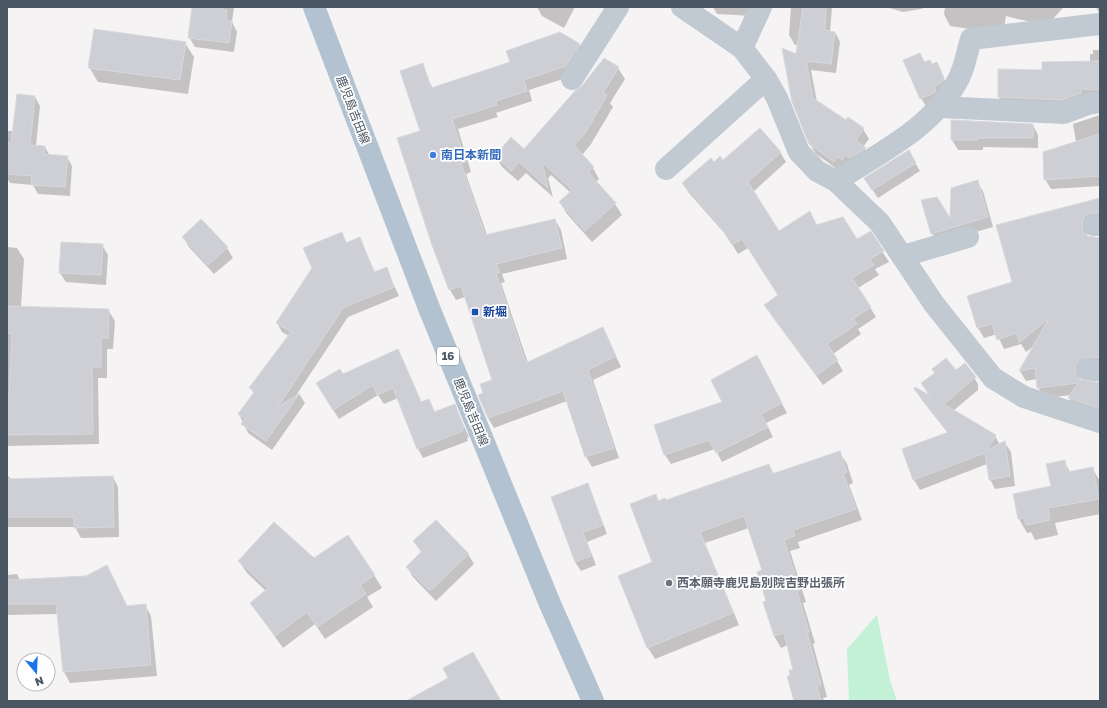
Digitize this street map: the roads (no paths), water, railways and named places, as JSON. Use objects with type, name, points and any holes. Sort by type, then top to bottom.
[{"type":"main road","name":"鹿児島吉田線","points":[[314,7],[428,308],[550,604],[593,701]]},
{"type":"street","points":[[572,79],[618,7]]},
{"type":"street","points":[[682,7],[742,48],[766,80],[777,98],[799,152],[817,171],[836,181],[880,223],[934,304],[993,378],[1024,397],[1100,422]]},
{"type":"street","points":[[742,48],[760,7]]},
{"type":"street","points":[[836,181],[918,128],[940,107],[960,77],[971,40],[1100,24]]},
{"type":"street","points":[[666,169],[766,80]]},
{"type":"street","points":[[940,107],[1064,112],[1088,104],[1100,102]]},
{"type":"street","points":[[903,256],[968,237]]},
{"type":"place","name":"南日本新聞","points":[[433,155]]},
{"type":"place","name":"新堀","points":[[475,312]]},
{"type":"place","name":"西本願寺鹿児島別院吉野出張所","points":[[669,583]]}]
